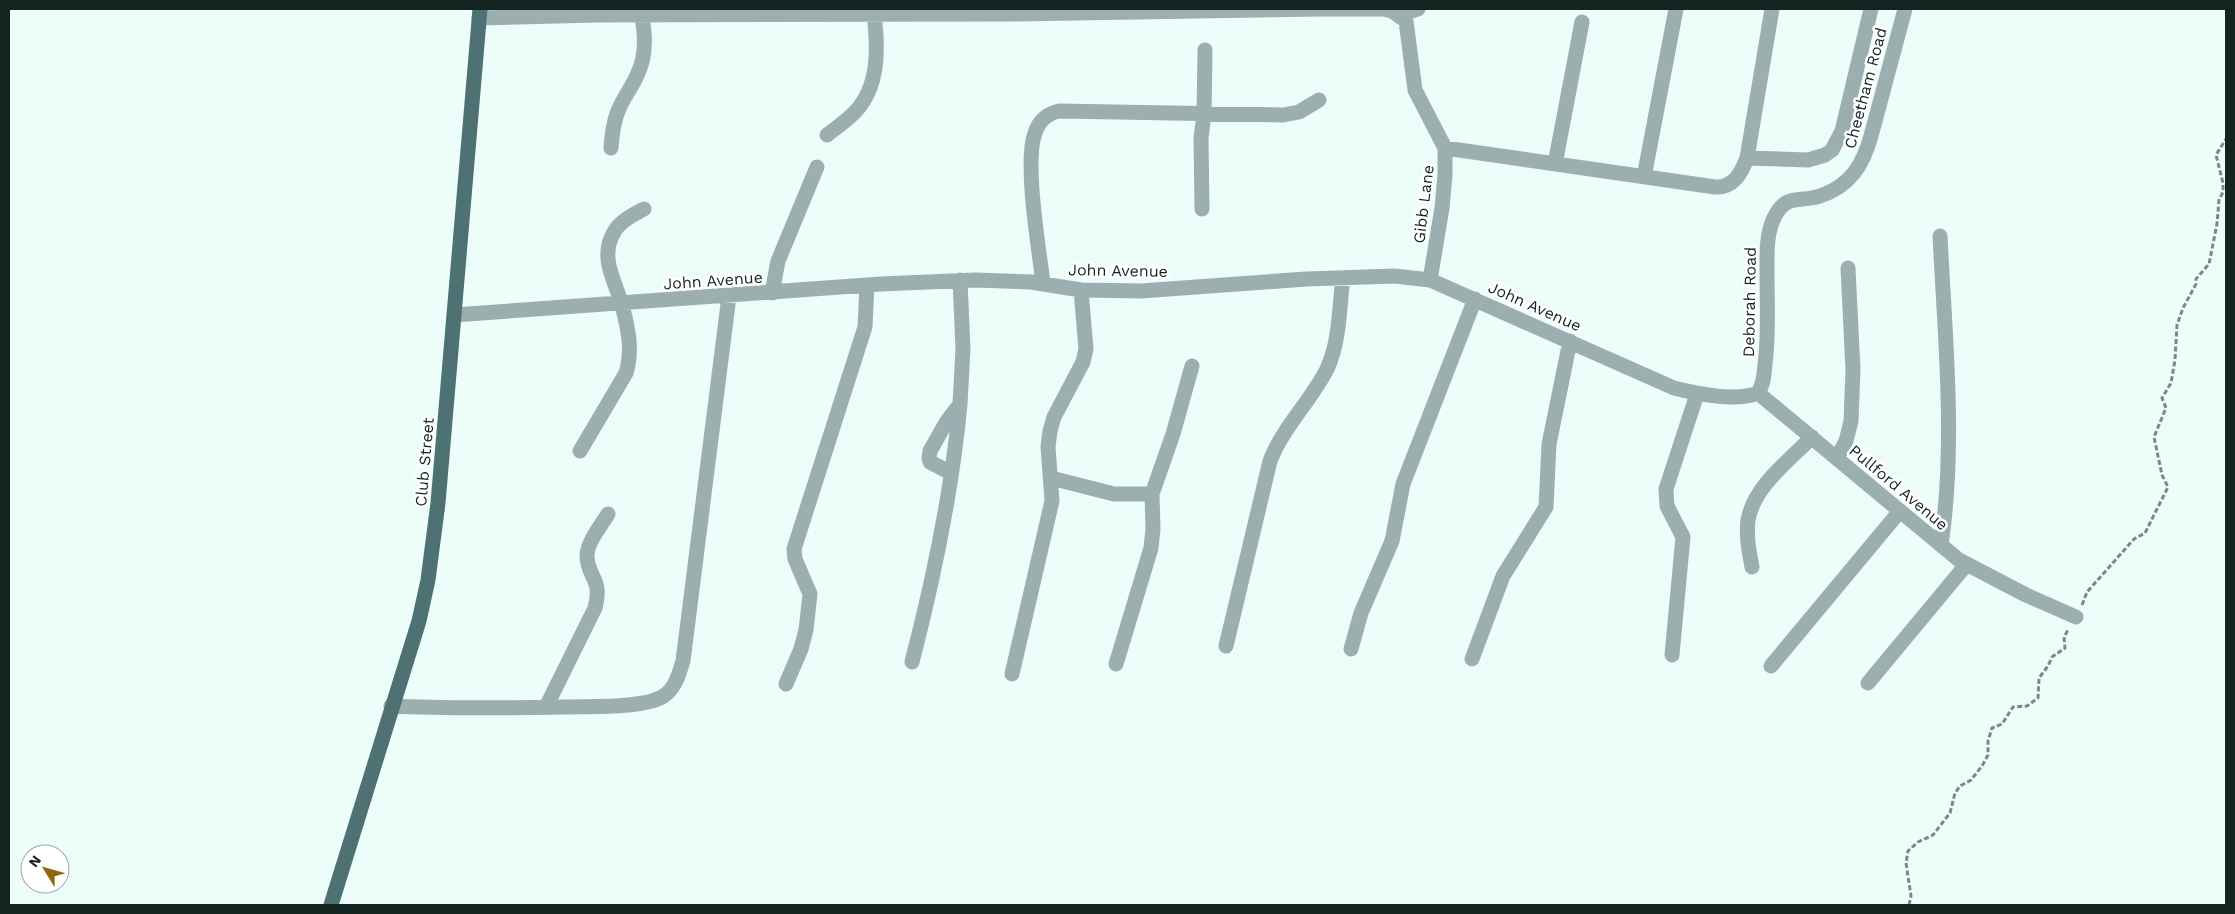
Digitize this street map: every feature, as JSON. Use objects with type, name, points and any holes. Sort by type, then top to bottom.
[{"type":"main road","name":"Club Street","points":[[331,905],[391,706],[419,621],[428,580],[438,503],[479,14]]},
{"type":"street","points":[[479,14],[837,12],[874,14],[1384,9],[1400,15],[1418,9]]},
{"type":"street","points":[[1644,176],[1676,9]]},
{"type":"street","points":[[1445,148],[1723,188],[1734,181],[1747,158],[1772,9]]},
{"type":"street","points":[[1747,158],[1808,160],[1825,155],[1832,150],[1842,131],[1871,9]]},
{"type":"street","name":"Cheetham Road","points":[[1777,213],[1788,202],[1796,198],[1818,197],[1836,189],[1848,181],[1857,170],[1865,156],[1905,9]]},
{"type":"street","points":[[611,148],[618,109],[639,72],[643,55],[644,38],[641,12]]},
{"type":"street","points":[[827,135],[855,112],[872,84],[877,58],[874,14]]},
{"type":"street","name":"Gibb Lane","points":[[1400,15],[1406,21],[1408,27],[1415,90],[1445,148],[1446,175],[1430,280]]},
{"type":"street","points":[[1555,164],[1582,22]]},
{"type":"street","points":[[1202,209],[1201,138],[1204,114],[1204,50]]},
{"type":"street","points":[[1043,283],[1032,179],[1032,159],[1034,134],[1046,116],[1059,111],[1283,115],[1299,112],[1318,100]]},
{"type":"street","points":[[772,293],[778,260],[817,167]]},
{"type":"street","points":[[580,451],[626,373],[630,361],[629,338],[622,304],[612,280],[609,265],[610,241],[614,231],[622,222],[644,208]]},
{"type":"street","name":"Deborah Road","points":[[1758,393],[1763,381],[1767,349],[1768,237],[1777,213]]},
{"type":"street","points":[[1940,236],[1949,425],[1948,479],[1941,545]]},
{"type":"street","points":[[1837,458],[1846,441],[1851,421],[1853,370],[1848,268]]},
{"type":"street","name":"John Avenue","points":[[454,315],[960,280],[1011,280],[1043,283],[1081,290],[1141,291],[1401,276],[1430,280],[1570,341],[1659,383],[1697,394],[1739,396],[1758,393]]},
{"type":"street","points":[[1226,646],[1270,461],[1277,446],[1327,368],[1336,341],[1343,278]]},
{"type":"street","points":[[912,662],[929,598],[951,473],[960,404],[963,349],[960,280]]},
{"type":"street","points":[[786,684],[801,649],[806,630],[810,594],[795,559],[794,549],[866,322],[867,285]]},
{"type":"street","points":[[1012,674],[1052,501],[1052,478],[1048,447],[1050,431],[1054,417],[1082,362],[1086,349],[1081,290]]},
{"type":"street","points":[[391,706],[454,709],[647,703],[666,695],[676,681],[684,652],[729,296]]},
{"type":"street","points":[[1351,648],[1360,613],[1392,541],[1403,484],[1475,299]]},
{"type":"street","points":[[1472,659],[1503,576],[1546,507],[1549,444],[1570,341]]},
{"type":"street","points":[[1116,664],[1151,548],[1153,529],[1152,494],[1176,426],[1192,366]]},
{"type":"street","name":"Pullford Avenue","points":[[1758,393],[1966,564],[2026,595],[2076,617]]},
{"type":"street","points":[[1672,655],[1683,537],[1667,506],[1666,489],[1697,394]]},
{"type":"street","points":[[951,473],[930,462],[929,458],[930,451],[947,421],[960,404]]},
{"type":"street","points":[[1752,567],[1748,544],[1750,512],[1768,481],[1812,438]]},
{"type":"street","points":[[1052,478],[1114,494],[1152,494]]},
{"type":"street","points":[[1771,666],[1900,511]]},
{"type":"street","points":[[546,707],[595,608],[598,586],[587,555],[590,544],[608,514]]},
{"type":"street","points":[[1868,682],[1966,564]]},
{"type":"path","points":[[1909,905],[1911,896],[1910,882],[1906,863],[1908,851],[1918,842],[1933,835],[1950,813],[1955,793],[1960,786],[1971,780],[1988,756],[1988,741],[1992,728],[2002,724],[2013,707],[2027,706],[2038,698],[2039,678],[2052,657],[2065,648],[2064,637],[2088,592],[2134,539],[2145,533],[2168,487],[2162,475],[2154,437],[2166,408],[2162,398],[2171,383],[2176,360],[2177,324],[2196,284],[2196,279],[2209,264],[2217,224],[2219,200],[2223,192],[2224,183],[2216,155],[2226,138]]}]
